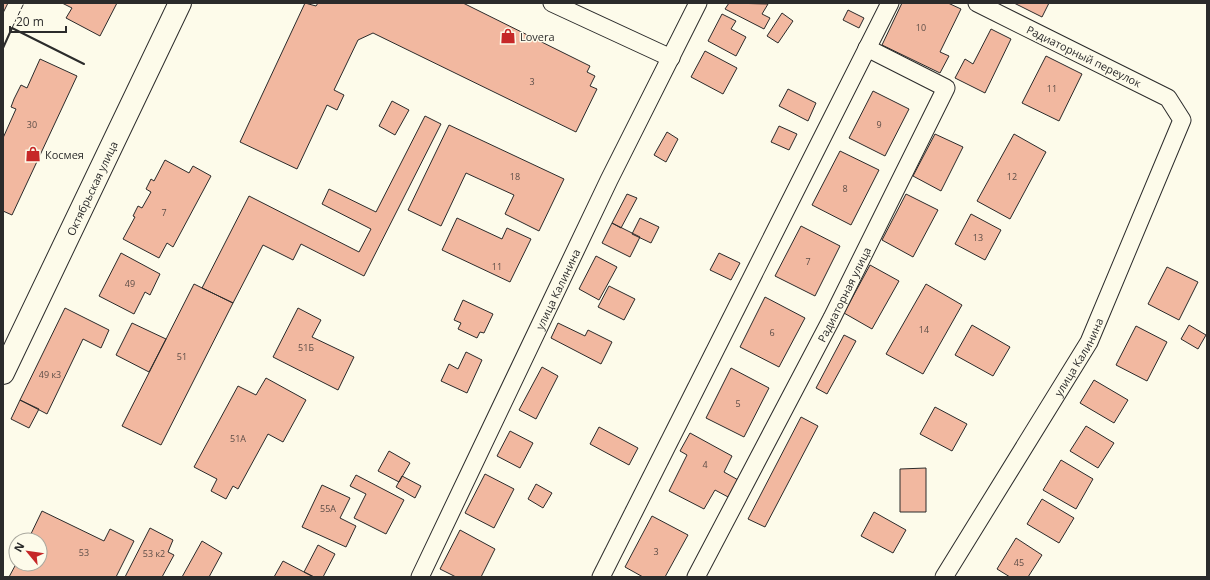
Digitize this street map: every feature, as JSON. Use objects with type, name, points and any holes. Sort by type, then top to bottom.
[{"type":"street","name":"Октябрьская улица","points":[[3,373],[180,3]]},
{"type":"street","points":[[552,3],[671,58]]},
{"type":"street","name":"улица Калинина","points":[[420,577],[609,180],[698,3]]},
{"type":"street","points":[[601,577],[890,3]]},
{"type":"street","name":"Радиаторный переулок","points":[[977,3],[1168,98],[1182,120]]},
{"type":"street","name":"Радиаторная улица","points":[[696,577],[832,318],[946,88],[867,48]]},
{"type":"street","name":"улица Калинина","points":[[944,577],[1089,342],[1182,120]]},
{"type":"building","points":[[3,3],[8,3],[3,13]]},
{"type":"building","points":[[62,3],[117,3],[100,36],[66,18],[72,8]]},
{"type":"building","points":[[305,3],[316,6],[318,3],[463,3],[590,66],[587,72],[595,76],[590,86],[597,89],[576,132],[373,33],[358,40],[334,90],[344,95],[337,110],[327,105],[297,169],[240,142]]},
{"type":"building","points":[[729,3],[768,4],[762,14],[770,18],[764,29],[725,9]]},
{"type":"building","points":[[902,3],[948,3],[961,9],[940,52],[949,56],[940,73],[882,45]]},
{"type":"building","points":[[1014,3],[1049,3],[1042,17]]},
{"type":"building","points":[[848,10],[864,18],[859,28],[843,20]]},
{"type":"building","points":[[782,13],[793,21],[778,43],[767,36]]},
{"type":"building","points":[[722,14],[736,21],[731,29],[746,37],[736,56],[708,41]]},
{"type":"building","points":[[991,29],[1011,39],[985,93],[955,78],[965,59],[973,64]]},
{"type":"building","points":[[705,51],[737,68],[723,94],[691,77]]},
{"type":"building","points":[[1046,56],[1082,74],[1059,121],[1022,103]]},
{"type":"building","points":[[40,59],[77,76],[12,215],[3,211],[3,138],[16,109],[11,107],[14,99],[21,85],[27,88]]},
{"type":"building","points":[[788,89],[816,103],[808,121],[779,106]]},
{"type":"building","points":[[873,91],[909,109],[885,156],[849,138]]},
{"type":"building","points":[[392,101],[409,110],[395,135],[379,126]]},
{"type":"building","points":[[425,116],[441,124],[364,276],[301,244],[293,260],[263,245],[233,303],[202,288],[249,196],[359,252],[371,229],[322,204],[329,189],[376,212]]},
{"type":"building","points":[[449,125],[564,179],[539,231],[505,214],[514,195],[466,173],[441,226],[408,210]]},
{"type":"building","points":[[779,126],[797,134],[789,150],[771,142]]},
{"type":"building","points":[[667,132],[678,139],[666,162],[654,155]]},
{"type":"building","points":[[935,134],[963,147],[941,191],[913,176]]},
{"type":"building","points":[[1014,134],[1046,152],[1010,219],[977,201]]},
{"type":"building","points":[[840,151],[879,170],[851,225],[812,205]]},
{"type":"building","points":[[165,160],[189,173],[193,166],[211,176],[173,247],[167,243],[159,258],[123,239],[135,217],[133,216],[138,206],[142,208],[151,192],[146,189],[151,179],[154,181]]},
{"type":"building","points":[[627,194],[637,198],[621,228],[612,223]]},
{"type":"building","points":[[906,194],[938,210],[913,257],[882,240]]},
{"type":"building","points":[[971,214],[1001,230],[985,260],[955,244]]},
{"type":"building","points":[[457,218],[502,239],[507,228],[531,239],[510,282],[442,250]]},
{"type":"building","points":[[640,218],[659,227],[651,243],[632,234]]},
{"type":"building","points":[[612,223],[640,237],[630,257],[602,243]]},
{"type":"building","points":[[801,226],[840,246],[815,296],[775,276]]},
{"type":"building","points":[[121,253],[160,274],[150,295],[145,292],[134,314],[99,296]]},
{"type":"building","points":[[719,253],[740,263],[731,280],[710,270]]},
{"type":"building","points":[[596,256],[617,267],[599,300],[579,289]]},
{"type":"building","points":[[870,265],[899,281],[872,329],[844,313]]},
{"type":"building","points":[[1167,267],[1198,282],[1179,320],[1148,304]]},
{"type":"building","points":[[194,284],[233,303],[161,445],[122,426]]},
{"type":"building","points":[[926,284],[962,305],[923,374],[886,354]]},
{"type":"building","points":[[609,286],[635,299],[624,320],[598,307]]},
{"type":"building","points":[[765,297],[805,318],[779,367],[740,347]]},
{"type":"building","points":[[463,300],[493,314],[484,333],[480,332],[477,338],[458,329],[461,323],[454,320]]},
{"type":"building","points":[[65,308],[109,330],[101,348],[83,339],[47,414],[20,400]]},
{"type":"building","points":[[298,308],[321,320],[312,337],[354,357],[338,390],[273,357]]},
{"type":"building","points":[[132,323],[166,339],[149,372],[116,355]]},
{"type":"building","points":[[558,323],[585,336],[588,330],[612,342],[601,364],[551,338]]},
{"type":"building","points":[[972,325],[1010,347],[993,376],[955,355]]},
{"type":"building","points":[[1189,325],[1206,335],[1198,349],[1181,339]]},
{"type":"building","points":[[1136,326],[1167,342],[1147,381],[1116,365]]},
{"type":"building","points":[[844,335],[856,341],[827,394],[816,388]]},
{"type":"building","points":[[466,352],[482,360],[467,393],[441,381],[449,364],[458,369]]},
{"type":"building","points":[[542,367],[558,376],[536,419],[519,410]]},
{"type":"building","points":[[731,368],[769,388],[744,437],[706,418]]},
{"type":"building","points":[[266,378],[306,400],[283,442],[268,434],[238,489],[233,486],[226,499],[211,491],[217,479],[194,467],[238,386],[256,395]]},
{"type":"building","points":[[1094,380],[1128,400],[1114,423],[1080,403]]},
{"type":"building","points":[[20,400],[39,409],[29,428],[11,419]]},
{"type":"building","points":[[935,407],[967,424],[952,451],[920,434]]},
{"type":"building","points":[[801,417],[818,426],[765,527],[748,519]]},
{"type":"building","points":[[1086,426],[1114,443],[1098,468],[1070,451]]},
{"type":"building","points":[[599,427],[638,448],[629,465],[590,444]]},
{"type":"building","points":[[510,431],[533,443],[520,468],[497,456]]},
{"type":"building","points":[[690,433],[732,456],[724,472],[740,481],[730,498],[715,490],[704,509],[669,491],[687,455],[680,451]]},
{"type":"building","points":[[389,451],[410,463],[399,482],[378,471]]},
{"type":"building","points":[[1061,460],[1093,479],[1076,509],[1043,490]]},
{"type":"building","points":[[926,468],[926,512],[900,512],[900,469]]},
{"type":"building","points":[[485,474],[514,489],[494,528],[465,513]]},
{"type":"building","points":[[356,475],[404,500],[386,534],[354,518],[366,494],[350,486]]},
{"type":"building","points":[[402,476],[421,486],[415,498],[396,487]]},
{"type":"building","points":[[536,484],[552,493],[543,508],[528,499]]},
{"type":"building","points":[[322,485],[350,498],[340,518],[356,526],[346,547],[302,527]]},
{"type":"building","points":[[1042,499],[1074,518],[1059,543],[1027,524]]},
{"type":"building","points":[[42,511],[104,541],[110,529],[134,541],[116,577],[9,577],[12,572],[48,572],[48,532],[32,532]]},
{"type":"building","points":[[874,512],[906,530],[893,553],[861,536]]},
{"type":"building","points":[[652,516],[688,535],[665,577],[643,577],[625,567]]},
{"type":"building","points":[[150,528],[173,540],[168,552],[174,555],[162,577],[125,577]]},
{"type":"building","points":[[460,530],[495,549],[481,577],[456,577],[440,569]]},
{"type":"building","points":[[1016,538],[1042,555],[1028,577],[1010,577],[997,569]]},
{"type":"building","points":[[202,541],[222,553],[209,577],[182,577]]},
{"type":"building","points":[[318,545],[335,554],[323,577],[314,577],[304,572]]},
{"type":"building","points":[[283,561],[304,572],[314,577],[274,577]]},
{"type":"fence","points":[[12,28],[24,3]]},
{"type":"wall","points":[[3,48],[12,28],[84,64]]},
{"type":"place","name":"Lovera","points":[[508,36]]},
{"type":"place","name":"Космея","points":[[33,154]]}]
